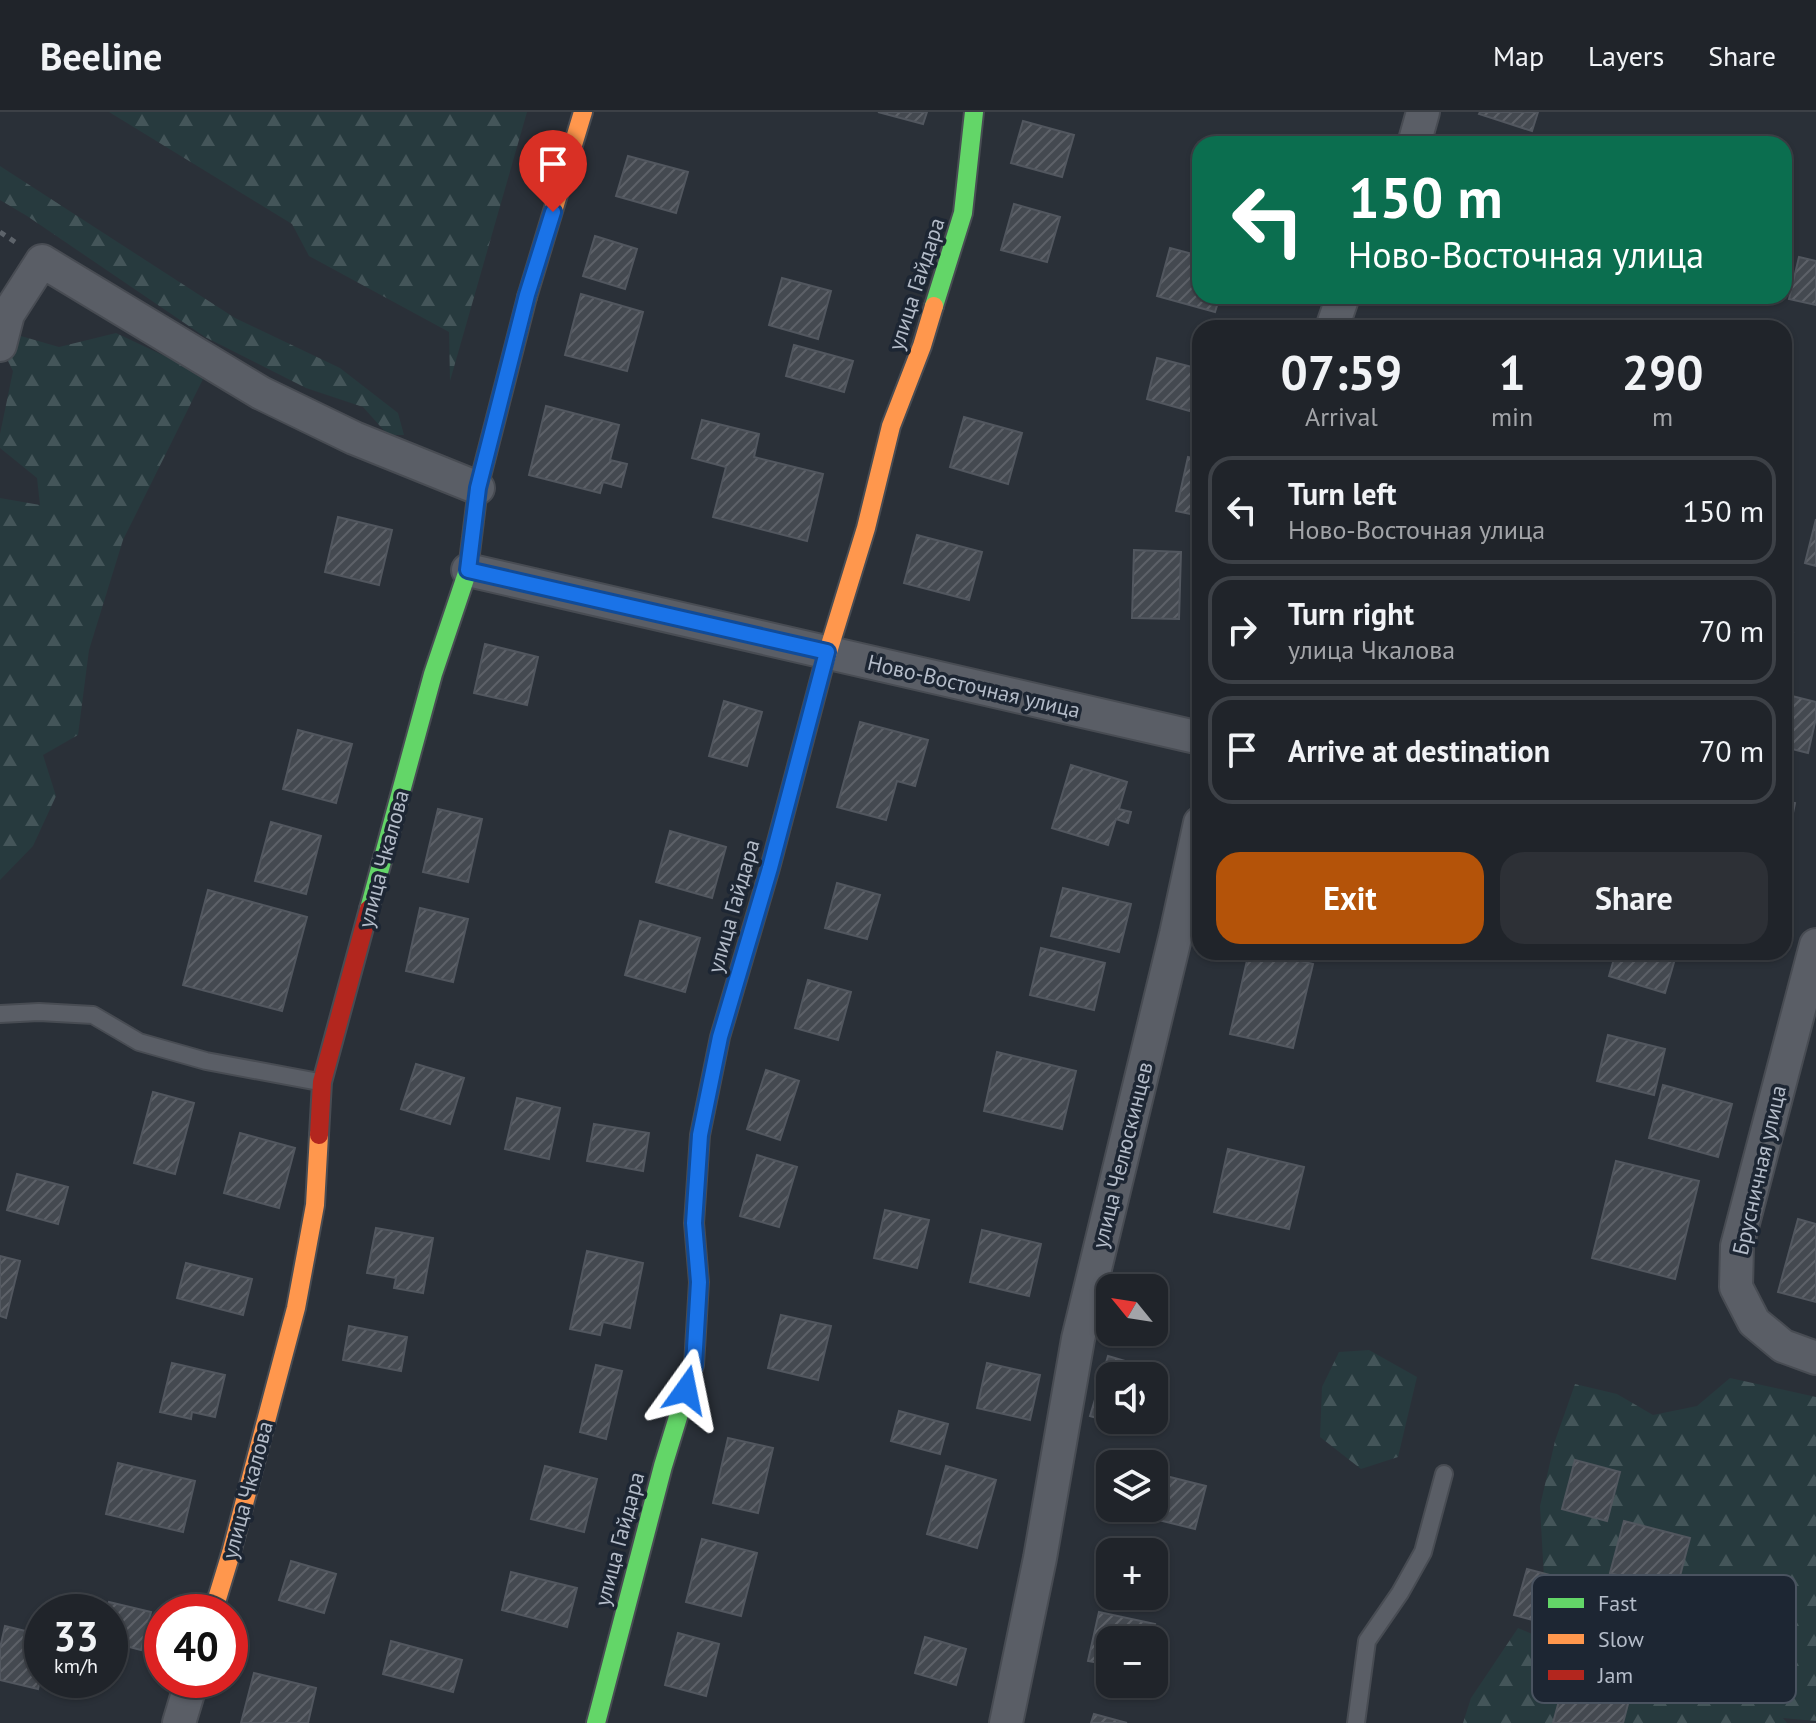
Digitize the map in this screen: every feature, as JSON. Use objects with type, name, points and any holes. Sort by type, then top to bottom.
[{"type":"street","name":"улица Чкалова","points":[[218,1594],[296,1308],[315,1205],[322,1082],[433,674],[468,570],[478,488],[527,295],[583,112]]},
{"type":"street","name":"улица Гайдара","points":[[596,1723],[663,1466],[694,1365],[699,1282],[694,1223],[700,1135],[720,1037],[770,868],[827,652],[866,528],[891,426],[922,346],[963,213],[974,112]]},
{"type":"street","points":[[1416,136],[1423,112]]},
{"type":"street","points":[[0,345],[8,314],[42,261],[261,393],[354,438],[478,488]]},
{"type":"street","name":"Ново-Восточная улица","points":[[468,570],[1192,736]]},
{"type":"street","name":"улица Челюскинцев","points":[[1006,1723],[1040,1558],[1078,1339],[1192,860]]},
{"type":"street","name":"Брусничная улица","points":[[1816,945],[1737,1246],[1736,1287],[1754,1322],[1783,1346],[1816,1358]]},
{"type":"street","points":[[179,1723],[187,1698]]},
{"type":"lane","points":[[0,1014],[39,1012],[93,1015],[139,1042],[206,1061],[322,1082]]},
{"type":"lane","points":[[1356,1723],[1367,1641],[1423,1552],[1444,1474]]},
{"type":"green space","points":[[109,112],[527,112],[450,381],[449,332],[309,256],[292,224]]},
{"type":"green space","points":[[0,166],[235,318],[340,368],[398,413],[404,435],[388,435],[363,407],[306,388],[205,337],[0,200]]},
{"type":"green space","points":[[0,330],[59,347],[116,333],[205,375],[123,540],[89,650],[78,735],[43,755],[56,796],[33,846],[0,880],[0,498],[40,505],[37,478],[0,448],[13,371],[0,345]]},
{"type":"green space","points":[[1369,1350],[1417,1377],[1398,1457],[1361,1469],[1320,1437],[1322,1387],[1339,1352]]},
{"type":"green space","points":[[1730,1378],[1816,1397],[1816,1721],[1783,1718],[1787,1723],[1463,1723],[1471,1698],[1518,1628],[1532,1634],[1532,1703],[1796,1703],[1796,1575],[1544,1575],[1540,1506],[1555,1441],[1575,1384],[1617,1394],[1653,1415],[1697,1406]]},
{"type":"building","points":[[878,112],[927,112],[923,124]]},
{"type":"building","points":[[1480,112],[1538,112],[1532,131]]},
{"type":"building","points":[[1023,121],[1074,135],[1062,177],[1011,163]]},
{"type":"building","points":[[628,156],[688,172],[676,213],[616,196]]},
{"type":"building","points":[[1014,204],[1060,217],[1047,262],[1001,250]]},
{"type":"building","points":[[595,236],[637,249],[625,289],[583,276]]},
{"type":"building","points":[[1170,248],[1192,254],[1192,304],[1218,304],[1215,312],[1157,296]]},
{"type":"building","points":[[1799,257],[1816,261],[1816,305],[1792,300]]},
{"type":"building","points":[[782,278],[831,291],[818,339],[769,325]]},
{"type":"building","points":[[581,294],[643,312],[627,371],[565,355]]},
{"type":"building","points":[[794,345],[853,361],[844,392],[786,376]]},
{"type":"building","points":[[1157,358],[1192,367],[1192,412],[1147,399]]},
{"type":"building","points":[[546,406],[619,425],[610,460],[627,464],[621,487],[603,482],[600,493],[529,475]]},
{"type":"building","points":[[964,417],[1022,433],[1008,484],[950,467]]},
{"type":"building","points":[[702,420],[759,434],[754,457],[823,474],[807,541],[713,517],[726,467],[692,458]]},
{"type":"building","points":[[1188,457],[1192,458],[1192,514],[1176,511]]},
{"type":"building","points":[[338,517],[392,530],[379,585],[325,572]]},
{"type":"building","points":[[1816,519],[1816,566],[1805,563]]},
{"type":"building","points":[[917,535],[982,552],[969,600],[904,583]]},
{"type":"building","points":[[1134,550],[1181,552],[1179,619],[1132,618]]},
{"type":"building","points":[[485,644],[538,657],[527,705],[474,693]]},
{"type":"building","points":[[1792,696],[1816,702],[1816,718],[1808,753],[1792,749]]},
{"type":"building","points":[[724,701],[762,712],[747,766],[709,756]]},
{"type":"building","points":[[860,722],[928,740],[915,786],[897,781],[886,820],[837,807]]},
{"type":"building","points":[[298,730],[352,744],[336,803],[283,789]]},
{"type":"building","points":[[1071,765],[1127,782],[1119,809],[1131,812],[1128,823],[1116,819],[1108,845],[1052,828]]},
{"type":"building","points":[[438,809],[482,819],[468,882],[423,872]]},
{"type":"building","points":[[271,822],[321,836],[306,894],[255,881]]},
{"type":"building","points":[[670,831],[726,847],[712,898],[656,882]]},
{"type":"building","points":[[837,883],[880,895],[867,939],[825,928]]},
{"type":"building","points":[[1063,888],[1131,904],[1119,952],[1051,936]]},
{"type":"building","points":[[208,890],[307,917],[282,1011],[183,985]]},
{"type":"building","points":[[420,908],[468,919],[453,982],[406,971]]},
{"type":"building","points":[[640,921],[700,938],[685,992],[625,975]]},
{"type":"building","points":[[1041,948],[1105,963],[1094,1010],[1030,995]]},
{"type":"building","points":[[1247,960],[1296,960],[1313,964],[1293,1048],[1230,1034]]},
{"type":"building","points":[[1614,960],[1675,960],[1665,993],[1609,976]]},
{"type":"building","points":[[808,980],[851,992],[838,1040],[795,1028]]},
{"type":"building","points":[[1608,1035],[1665,1049],[1654,1095],[1597,1081]]},
{"type":"building","points":[[997,1052],[1076,1071],[1062,1129],[984,1111]]},
{"type":"building","points":[[416,1064],[464,1078],[450,1124],[401,1109]]},
{"type":"building","points":[[766,1070],[799,1081],[780,1140],[747,1129]]},
{"type":"building","points":[[1663,1085],[1732,1104],[1718,1157],[1649,1138]]},
{"type":"building","points":[[153,1092],[194,1103],[175,1174],[134,1163]]},
{"type":"building","points":[[517,1098],[560,1108],[549,1159],[505,1149]]},
{"type":"building","points":[[594,1124],[649,1133],[643,1171],[587,1161]]},
{"type":"building","points":[[240,1133],[295,1148],[279,1208],[224,1193]]},
{"type":"building","points":[[1228,1149],[1304,1167],[1289,1229],[1214,1212]]},
{"type":"building","points":[[757,1155],[797,1167],[779,1227],[740,1216]]},
{"type":"building","points":[[1616,1161],[1699,1181],[1675,1279],[1592,1258]]},
{"type":"building","points":[[17,1174],[68,1187],[58,1224],[7,1210]]},
{"type":"building","points":[[885,1210],[929,1220],[917,1268],[874,1258]]},
{"type":"building","points":[[1798,1219],[1816,1224],[1816,1302],[1778,1292]]},
{"type":"building","points":[[376,1228],[433,1238],[423,1293],[394,1288],[396,1278],[367,1273]]},
{"type":"building","points":[[982,1230],[1041,1244],[1029,1296],[970,1282]]},
{"type":"building","points":[[587,1251],[643,1263],[630,1328],[603,1322],[600,1335],[570,1329]]},
{"type":"building","points":[[0,1256],[20,1261],[6,1318],[0,1316]]},
{"type":"building","points":[[186,1263],[252,1279],[243,1315],[177,1298]]},
{"type":"building","points":[[781,1315],[831,1326],[818,1380],[768,1368]]},
{"type":"building","points":[[349,1326],[407,1337],[401,1371],[343,1360]]},
{"type":"building","points":[[1108,1356],[1128,1362],[1106,1362]]},
{"type":"building","points":[[172,1363],[225,1375],[215,1417],[192,1412],[191,1419],[160,1412]]},
{"type":"building","points":[[987,1363],[1040,1375],[1030,1420],[977,1408]]},
{"type":"building","points":[[596,1365],[622,1371],[606,1439],[580,1432]]},
{"type":"building","points":[[1096,1396],[1096,1418],[1090,1416]]},
{"type":"building","points":[[899,1411],[948,1424],[940,1454],[891,1441]]},
{"type":"building","points":[[728,1438],[773,1448],[758,1513],[713,1503]]},
{"type":"building","points":[[1575,1460],[1620,1472],[1607,1521],[1562,1509]]},
{"type":"building","points":[[118,1463],[195,1481],[183,1532],[106,1514]]},
{"type":"building","points":[[545,1466],[597,1479],[584,1532],[531,1519]]},
{"type":"building","points":[[946,1466],[996,1480],[977,1548],[927,1534]]},
{"type":"building","points":[[1168,1476],[1206,1486],[1195,1529],[1167,1522]]},
{"type":"building","points":[[1624,1521],[1690,1538],[1680,1575],[1610,1573]]},
{"type":"building","points":[[702,1539],[757,1553],[741,1616],[686,1602]]},
{"type":"building","points":[[291,1561],[336,1574],[324,1613],[279,1600]]},
{"type":"building","points":[[1527,1569],[1550,1575],[1532,1575],[1532,1620],[1514,1615]]},
{"type":"building","points":[[511,1572],[577,1588],[567,1627],[502,1610]]},
{"type":"building","points":[[128,1607],[144,1610],[141,1650],[128,1647]]},
{"type":"building","points":[[1099,1612],[1155,1624],[1096,1626],[1096,1662],[1088,1661]]},
{"type":"building","points":[[5,1626],[24,1631],[24,1686],[0,1680],[0,1648]]},
{"type":"building","points":[[678,1633],[719,1644],[706,1696],[665,1685]]},
{"type":"building","points":[[925,1637],[966,1649],[956,1685],[915,1673]]},
{"type":"building","points":[[391,1641],[462,1660],[453,1692],[383,1674]]},
{"type":"building","points":[[254,1673],[316,1688],[308,1723],[241,1723]]},
{"type":"building","points":[[1558,1703],[1628,1703],[1623,1723],[1553,1723]]},
{"type":"building","points":[[1094,1714],[1127,1723],[1091,1723]]},
{"type":"traffic: fast","points":[[934,306],[963,213],[974,112]]},
{"type":"traffic: fast","points":[[369,909],[433,674],[468,570],[478,488],[527,297]]},
{"type":"traffic: fast","points":[[596,1723],[663,1466],[694,1365],[699,1282],[694,1223],[700,1135],[720,1037],[770,868],[823,668]]},
{"type":"traffic: slow","points":[[527,297],[583,112]]},
{"type":"traffic: slow","points":[[823,668],[866,528],[891,426],[934,306]]},
{"type":"traffic: slow","points":[[218,1594],[296,1308],[315,1205],[319,1135]]},
{"type":"traffic: jam","points":[[319,1135],[322,1082],[369,909]]},
{"type":"route","points":[[553,212],[527,295],[478,488],[468,570],[827,652],[770,868],[720,1037],[700,1135],[694,1223],[699,1282],[694,1365],[686,1390]]}]
